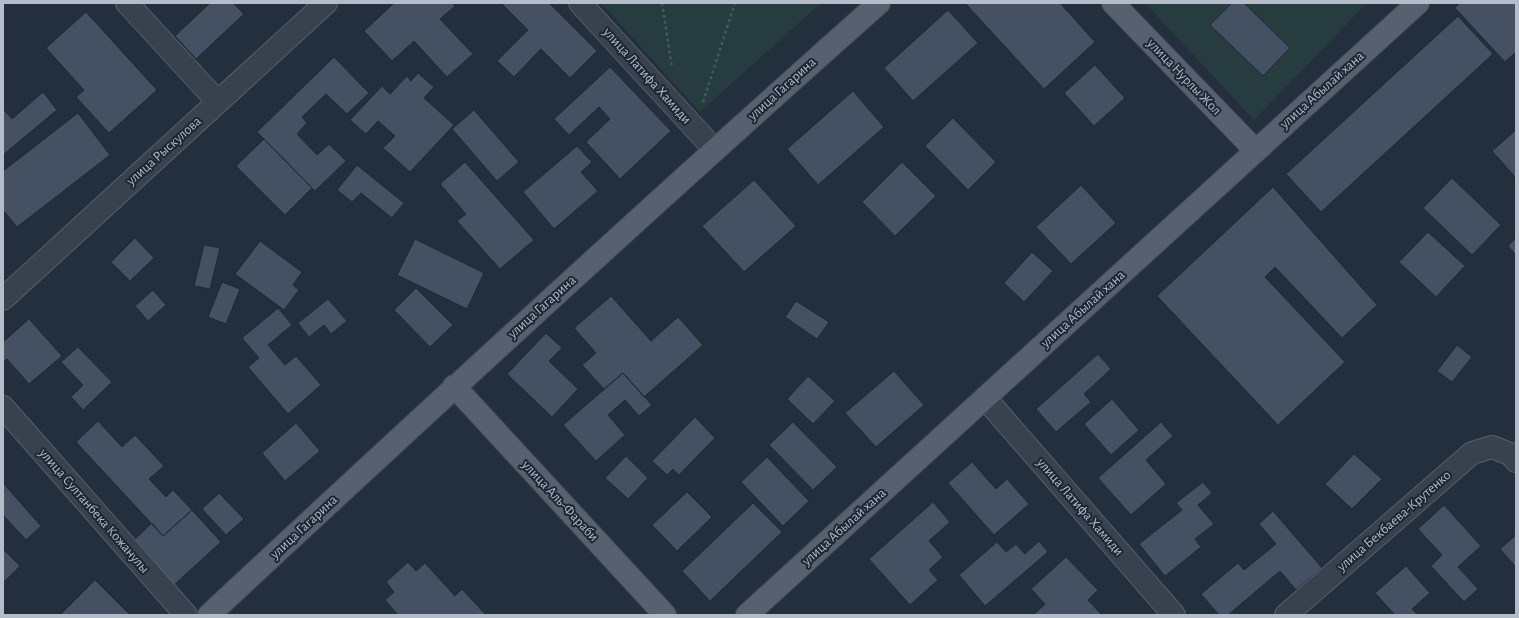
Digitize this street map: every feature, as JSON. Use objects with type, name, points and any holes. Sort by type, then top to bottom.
[{"type":"main road","name":"улица Гагарина","points":[[209,615],[454,386],[613,244],[714,149],[879,3]]},
{"type":"main road","name":"улица Нурлы Жол","points":[[1113,3],[1256,151]]},
{"type":"main road","name":"улица Абылай хана","points":[[748,615],[1418,3]]},
{"type":"main road","name":"улица Аль-Фараби","points":[[454,386],[665,615]]},
{"type":"street","points":[[127,3],[218,102]]},
{"type":"street","name":"улица Рыскулова","points":[[3,299],[326,3]]},
{"type":"street","name":"улица Латифа Хамиди","points":[[580,3],[714,149]]},
{"type":"street","name":"улица Латифа Хамиди","points":[[985,398],[1174,615]]},
{"type":"street","name":"улица Султанбека Кожанулы","points":[[3,407],[186,615]]},
{"type":"street","name":"улица Бекбаева-Крутенко","points":[[1286,615],[1472,453],[1492,447],[1513,457]]},
{"type":"path","points":[[662,3],[672,72]]},
{"type":"path","points":[[693,127],[700,112],[735,3]]},
{"type":"green space","points":[[601,3],[821,3],[700,112]]},
{"type":"green space","points":[[1145,3],[1367,3],[1254,120]]},
{"type":"building","points":[[210,3],[233,3],[244,14],[196,59],[175,36]]},
{"type":"building","points":[[394,3],[452,3],[455,6],[440,19],[473,54],[447,77],[414,41],[392,61],[364,31]]},
{"type":"building","points":[[501,3],[549,3],[597,51],[570,78],[541,49],[514,77],[497,61],[528,30]]},
{"type":"building","points":[[965,3],[1060,3],[1095,42],[1044,89]]},
{"type":"building","points":[[1232,3],[1244,3],[1290,48],[1263,76],[1210,25]]},
{"type":"building","points":[[1460,3],[1516,3],[1516,52],[1505,62],[1455,8]]},
{"type":"building","points":[[948,10],[978,43],[913,101],[884,68]]},
{"type":"building","points":[[86,12],[157,90],[109,133],[76,97],[84,90],[46,48]]},
{"type":"building","points":[[1458,16],[1493,54],[1321,212],[1286,174]]},
{"type":"building","points":[[334,57],[369,93],[347,114],[326,94],[302,117],[307,123],[297,134],[317,155],[329,144],[346,161],[315,191],[257,132]]},
{"type":"building","points":[[1095,65],[1125,98],[1094,126],[1064,93]]},
{"type":"building","points":[[610,67],[671,131],[620,179],[586,142],[610,119],[599,107],[569,135],[554,119]]},
{"type":"building","points":[[418,73],[434,87],[424,98],[454,125],[410,172],[383,148],[395,136],[378,121],[366,134],[350,120],[382,86],[390,94],[407,76],[411,81]]},
{"type":"building","points":[[853,91],[884,127],[818,185],[787,149]]},
{"type":"building","points":[[43,92],[57,110],[3,155],[3,109],[12,119]]},
{"type":"building","points":[[474,110],[519,162],[497,181],[452,129]]},
{"type":"building","points":[[78,113],[110,155],[17,227],[3,210],[3,171]]},
{"type":"building","points":[[953,118],[996,162],[968,190],[925,146]]},
{"type":"building","points":[[1516,130],[1516,178],[1492,151]]},
{"type":"building","points":[[264,139],[312,188],[285,215],[236,166]]},
{"type":"building","points":[[577,146],[592,162],[581,172],[598,191],[554,229],[523,192]]},
{"type":"building","points":[[465,162],[534,240],[500,269],[457,221],[466,214],[440,184]]},
{"type":"building","points":[[902,162],[936,196],[895,236],[862,202]]},
{"type":"building","points":[[357,165],[404,203],[392,218],[361,193],[352,202],[337,190]]},
{"type":"building","points":[[1452,178],[1501,225],[1472,255],[1423,208]]},
{"type":"building","points":[[754,180],[796,226],[744,272],[702,226]]},
{"type":"building","points":[[1081,185],[1116,223],[1071,264],[1036,227]]},
{"type":"building","points":[[1273,187],[1377,305],[1342,338],[1275,267],[1265,277],[1345,362],[1278,425],[1157,296]]},
{"type":"building","points":[[1428,232],[1465,266],[1436,297],[1399,262]]},
{"type":"building","points":[[135,238],[154,258],[130,281],[111,262]]},
{"type":"building","points":[[1516,238],[1516,255],[1508,246]]},
{"type":"building","points":[[415,239],[484,273],[467,309],[397,275]]},
{"type":"building","points":[[260,241],[302,272],[293,285],[299,290],[284,310],[235,274]]},
{"type":"building","points":[[204,245],[220,248],[210,289],[194,286]]},
{"type":"building","points":[[1032,252],[1053,271],[1024,302],[1004,283]]},
{"type":"building","points":[[222,282],[240,289],[226,324],[208,317]]},
{"type":"building","points":[[416,288],[453,325],[430,347],[394,310]]},
{"type":"building","points":[[153,290],[166,305],[148,321],[135,306]]},
{"type":"building","points":[[611,296],[651,341],[678,317],[703,345],[644,397],[623,373],[604,389],[582,365],[596,353],[574,328]]},
{"type":"building","points":[[328,299],[347,321],[331,334],[324,325],[309,337],[298,323]]},
{"type":"building","points":[[796,301],[829,322],[817,339],[785,317]]},
{"type":"building","points":[[278,308],[292,325],[268,345],[285,365],[296,356],[321,385],[288,414],[248,367],[259,358],[242,338]]},
{"type":"building","points":[[29,319],[62,356],[29,384],[7,359],[3,362],[3,342]]},
{"type":"building","points":[[546,333],[562,348],[549,361],[578,389],[552,417],[507,374]]},
{"type":"building","points":[[1457,345],[1472,357],[1452,382],[1437,371]]},
{"type":"building","points":[[78,347],[112,382],[83,410],[71,397],[83,385],[61,362]]},
{"type":"building","points":[[1098,354],[1111,369],[1084,394],[1091,402],[1056,432],[1036,409]]},
{"type":"building","points":[[894,371],[924,405],[876,447],[845,413]]},
{"type":"building","points":[[623,373],[652,405],[639,416],[625,400],[608,415],[625,435],[596,461],[563,425]]},
{"type":"building","points":[[808,376],[835,401],[813,424],[787,399]]},
{"type":"building","points":[[1112,399],[1139,430],[1111,455],[1084,424]]},
{"type":"building","points":[[695,417],[715,438],[679,475],[673,469],[667,475],[652,461]]},
{"type":"building","points":[[98,421],[122,447],[135,435],[164,466],[149,479],[166,497],[173,490],[192,510],[163,536],[76,442]]},
{"type":"building","points":[[793,422],[837,467],[813,490],[769,445]]},
{"type":"building","points":[[1161,422],[1173,436],[1146,460],[1166,484],[1131,515],[1098,478]]},
{"type":"building","points":[[296,423],[320,451],[285,481],[262,453]]},
{"type":"building","points":[[1354,454],[1382,479],[1352,509],[1325,484]]},
{"type":"building","points":[[626,456],[648,478],[628,499],[605,478]]},
{"type":"building","points":[[767,457],[809,501],[783,526],[741,482]]},
{"type":"building","points":[[972,462],[996,489],[1007,479],[1029,504],[994,535],[948,483]]},
{"type":"building","points":[[1203,482],[1212,493],[1198,505],[1214,524],[1195,539],[1201,547],[1165,576],[1139,544],[1182,510],[1176,503]]},
{"type":"building","points":[[3,483],[41,526],[26,540],[3,515]]},
{"type":"building","points":[[687,492],[712,517],[677,551],[652,525]]},
{"type":"building","points":[[219,493],[244,519],[226,535],[202,509]]},
{"type":"building","points":[[933,502],[950,522],[929,541],[943,557],[929,570],[938,580],[910,605],[869,559]]},
{"type":"building","points":[[753,503],[782,532],[710,601],[682,571]]},
{"type":"building","points":[[1444,505],[1481,546],[1458,567],[1478,589],[1464,602],[1431,566],[1442,555],[1418,529]]},
{"type":"building","points":[[192,510],[221,542],[174,585],[133,541],[152,523],[163,536]]},
{"type":"building","points":[[1273,511],[1322,568],[1296,590],[1280,571],[1228,615],[1219,615],[1201,594],[1238,563],[1244,570],[1276,544],[1259,524]]},
{"type":"building","points":[[1516,535],[1516,567],[1500,549]]},
{"type":"building","points":[[1039,541],[1048,552],[985,606],[959,575],[997,542],[1006,552],[1016,544],[1025,554]]},
{"type":"building","points":[[3,549],[20,566],[3,583]]},
{"type":"building","points":[[1066,557],[1098,590],[1088,600],[1102,615],[1033,615],[1045,604],[1031,589]]},
{"type":"building","points":[[408,562],[416,571],[425,563],[455,596],[462,589],[486,615],[398,615],[385,600],[394,592],[386,582]]},
{"type":"building","points":[[1406,566],[1430,593],[1412,609],[1418,615],[1395,615],[1375,593]]},
{"type":"building","points":[[95,580],[130,615],[60,615]]}]
